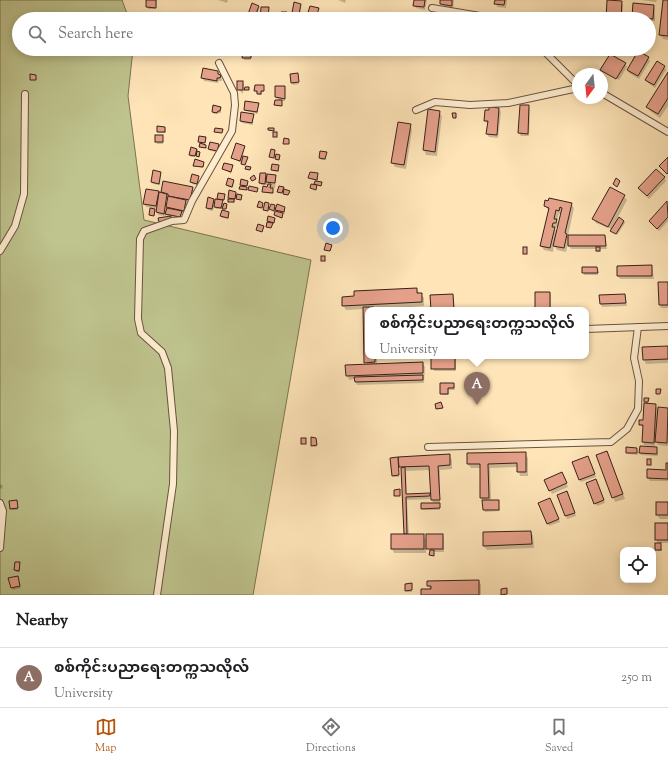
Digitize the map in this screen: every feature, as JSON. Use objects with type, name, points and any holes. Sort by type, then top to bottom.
[{"type":"street","points":[[432,8],[456,12]]},
{"type":"street","points":[[549,56],[572,80]]},
{"type":"street","points":[[157,595],[173,484],[174,431],[168,368],[162,352],[141,333],[138,320],[140,239],[144,231],[172,222],[184,220],[192,201],[232,131],[235,105],[234,93],[219,63]]},
{"type":"street","points":[[416,110],[435,102],[470,105],[508,103],[572,87]]},
{"type":"street","points":[[0,251],[15,226],[24,194],[25,94]]},
{"type":"street","points":[[608,97],[668,132]]},
{"type":"street","points":[[589,329],[668,326]]},
{"type":"street","points":[[428,447],[611,442],[627,429],[638,409],[639,381],[634,358],[638,327]]},
{"type":"street","points":[[0,503],[3,511],[0,548]]},
{"type":"green space","points":[[0,0],[122,0],[126,12],[12,12],[12,56],[132,56],[128,96],[144,220],[311,260],[253,595],[0,595]]},
{"type":"building","points":[[146,0],[156,0],[156,8],[146,7]]},
{"type":"building","points":[[414,0],[425,0],[424,7],[413,6]]},
{"type":"building","points":[[440,0],[452,0],[452,6],[440,4]]},
{"type":"building","points":[[495,0],[505,0],[504,5],[494,4]]},
{"type":"building","points":[[607,0],[622,1],[621,12],[606,12]]},
{"type":"building","points":[[663,0],[668,0],[668,36],[659,35]]},
{"type":"building","points":[[294,2],[301,4],[299,12],[292,12]]},
{"type":"building","points":[[252,3],[259,6],[257,12],[249,12]]},
{"type":"building","points":[[633,3],[654,5],[654,12],[632,12]]},
{"type":"building","points":[[310,6],[319,8],[318,12],[308,12]]},
{"type":"building","points":[[261,7],[269,7],[269,12],[261,12]]},
{"type":"building","points":[[242,56],[251,56],[251,58],[242,58]]},
{"type":"building","points":[[609,56],[614,56],[626,63],[616,79],[608,74],[608,68],[601,68]]},
{"type":"building","points":[[635,56],[649,57],[638,76],[627,70]]},
{"type":"building","points":[[657,61],[665,66],[654,85],[645,80]]},
{"type":"building","points":[[203,68],[218,71],[218,74],[221,75],[220,78],[217,78],[217,81],[201,78]]},
{"type":"building","points":[[668,72],[668,98],[658,114],[646,107]]},
{"type":"building","points":[[298,73],[299,82],[291,83],[290,74]]},
{"type":"building","points":[[30,74],[36,75],[36,80],[30,80]]},
{"type":"building","points":[[237,81],[243,81],[243,90],[237,90]]},
{"type":"building","points":[[255,85],[264,85],[264,91],[261,91],[261,94],[257,94],[257,91],[254,91]]},
{"type":"building","points":[[275,86],[285,86],[285,99],[275,97]]},
{"type":"building","points":[[245,87],[249,87],[249,90],[244,90]]},
{"type":"building","points":[[275,100],[282,100],[282,106],[274,105]]},
{"type":"building","points":[[245,101],[259,103],[257,112],[244,110]]},
{"type":"building","points":[[213,105],[221,107],[220,111],[217,113],[212,112]]},
{"type":"building","points":[[520,105],[529,105],[528,134],[518,133]]},
{"type":"building","points":[[489,107],[499,108],[497,135],[486,134],[488,121],[484,121],[485,110],[489,110]]},
{"type":"building","points":[[428,109],[440,111],[435,152],[423,150]]},
{"type":"building","points":[[241,112],[254,114],[252,123],[240,121]]},
{"type":"building","points":[[452,113],[456,113],[456,118],[453,118]]},
{"type":"building","points":[[398,122],[411,124],[404,165],[391,163]]},
{"type":"building","points":[[157,126],[165,127],[165,132],[157,132]]},
{"type":"building","points":[[215,128],[223,129],[222,133],[214,132]]},
{"type":"building","points":[[268,128],[274,128],[274,131],[268,130]]},
{"type":"building","points":[[273,132],[277,132],[277,137],[273,137]]},
{"type":"building","points":[[155,135],[163,135],[163,142],[155,142]]},
{"type":"building","points":[[199,136],[206,137],[205,143],[198,142]]},
{"type":"building","points":[[284,138],[289,139],[289,144],[283,144]]},
{"type":"building","points":[[210,142],[219,144],[217,151],[208,149]]},
{"type":"building","points":[[200,143],[206,145],[206,148],[199,147]]},
{"type":"building","points":[[236,143],[245,146],[240,161],[231,158]]},
{"type":"building","points":[[191,147],[197,149],[195,156],[189,155]]},
{"type":"building","points":[[271,149],[275,150],[274,158],[269,157]]},
{"type":"building","points":[[197,151],[200,152],[199,157],[196,156]]},
{"type":"building","points":[[320,151],[327,152],[325,159],[319,158]]},
{"type":"building","points":[[276,154],[280,155],[279,160],[275,159]]},
{"type":"building","points":[[243,156],[248,157],[245,165],[241,164]]},
{"type":"building","points":[[668,157],[668,173],[667,174],[659,166]]},
{"type":"building","points":[[195,159],[204,162],[203,167],[193,166]]},
{"type":"building","points":[[224,163],[233,165],[231,172],[222,169]]},
{"type":"building","points":[[272,164],[279,165],[278,171],[271,170]]},
{"type":"building","points":[[246,166],[251,167],[250,170],[245,169]]},
{"type":"building","points":[[656,169],[665,177],[647,196],[638,188]]},
{"type":"building","points":[[153,170],[161,172],[159,184],[151,182]]},
{"type":"building","points":[[310,172],[318,173],[317,180],[308,178]]},
{"type":"building","points":[[260,173],[266,173],[265,184],[259,183]]},
{"type":"building","points":[[192,174],[199,176],[197,184],[190,182]]},
{"type":"building","points":[[267,174],[276,175],[275,183],[266,182]]},
{"type":"building","points":[[254,175],[256,179],[252,181],[250,178]]},
{"type":"building","points":[[228,178],[234,180],[232,187],[226,185]]},
{"type":"building","points":[[616,178],[620,181],[617,187],[613,184]]},
{"type":"building","points":[[241,179],[248,181],[247,186],[240,185]]},
{"type":"building","points":[[163,181],[193,187],[190,200],[168,196],[168,194],[161,192]]},
{"type":"building","points":[[315,181],[322,182],[321,186],[314,184]]},
{"type":"building","points":[[268,184],[271,184],[270,188],[273,188],[273,193],[262,192],[263,186],[267,187]]},
{"type":"building","points":[[311,184],[317,185],[316,190],[310,188]]},
{"type":"building","points":[[240,186],[247,187],[247,190],[239,189]]},
{"type":"building","points":[[249,186],[258,188],[257,192],[248,190]]},
{"type":"building","points":[[279,186],[284,187],[282,193],[277,192]]},
{"type":"building","points":[[610,187],[625,195],[608,227],[592,219]]},
{"type":"building","points":[[146,189],[159,191],[156,206],[143,204]]},
{"type":"building","points":[[284,189],[290,191],[288,195],[283,194]]},
{"type":"building","points":[[229,190],[236,192],[235,199],[228,198]]},
{"type":"building","points":[[159,192],[167,194],[164,214],[156,212]]},
{"type":"building","points":[[218,193],[225,194],[224,200],[217,199]]},
{"type":"building","points":[[237,194],[242,195],[241,200],[236,199]]},
{"type":"building","points":[[168,196],[186,200],[184,211],[166,207]]},
{"type":"building","points":[[208,197],[214,199],[212,209],[206,208]]},
{"type":"building","points":[[549,198],[572,203],[565,233],[567,234],[564,248],[553,246],[562,208],[560,207],[559,211],[556,210],[554,219],[557,219],[556,223],[553,223],[552,227],[555,227],[550,248],[540,246],[549,208],[544,206],[545,200],[548,201]]},
{"type":"building","points":[[215,199],[223,200],[221,208],[214,207]]},
{"type":"building","points":[[228,199],[234,199],[234,202],[228,202]]},
{"type":"building","points":[[259,201],[263,203],[262,208],[257,207]]},
{"type":"building","points":[[667,201],[668,217],[657,229],[649,221]]},
{"type":"building","points":[[265,202],[269,203],[268,211],[263,210]]},
{"type":"building","points":[[224,203],[227,204],[226,209],[222,209]]},
{"type":"building","points":[[271,204],[275,205],[274,211],[269,209]]},
{"type":"building","points":[[277,204],[285,207],[284,212],[275,210]]},
{"type":"building","points":[[150,208],[155,209],[154,216],[149,215]]},
{"type":"building","points":[[167,208],[182,211],[180,217],[165,214]]},
{"type":"building","points":[[222,210],[229,212],[228,218],[220,216]]},
{"type":"building","points":[[275,211],[283,213],[282,218],[274,215]]},
{"type":"building","points":[[171,216],[171,220],[159,222],[158,218]]},
{"type":"building","points":[[268,216],[275,218],[274,223],[267,221]]},
{"type":"building","points":[[619,217],[624,221],[616,234],[610,231]]},
{"type":"building","points":[[267,222],[273,223],[271,228],[266,227]]},
{"type":"building","points":[[258,224],[264,226],[262,232],[256,230]]},
{"type":"building","points":[[568,235],[605,235],[606,246],[568,246]]},
{"type":"building","points":[[326,243],[332,245],[330,251],[324,250]]},
{"type":"building","points":[[523,247],[527,247],[527,254],[523,254]]},
{"type":"building","points":[[596,247],[600,247],[600,251],[596,251]]},
{"type":"building","points":[[321,256],[325,256],[325,261],[321,261]]},
{"type":"building","points":[[652,265],[652,276],[617,276],[617,266]]},
{"type":"building","points":[[582,267],[597,267],[598,273],[582,273]]},
{"type":"building","points":[[658,282],[668,282],[668,305],[659,305]]},
{"type":"building","points":[[417,288],[417,293],[422,293],[422,302],[342,306],[342,297],[354,296],[354,291]]},
{"type":"building","points":[[535,292],[550,292],[550,307],[535,307]]},
{"type":"building","points":[[453,294],[454,307],[431,307],[430,295]]},
{"type":"building","points":[[625,294],[626,303],[600,304],[599,295]]},
{"type":"building","points":[[363,307],[365,307],[365,359],[375,359],[375,362],[364,363]]},
{"type":"building","points":[[668,346],[668,359],[643,360],[642,347]]},
{"type":"building","points":[[431,359],[455,359],[455,369],[431,369]]},
{"type":"building","points":[[423,362],[423,373],[346,376],[345,365]]},
{"type":"building","points":[[423,375],[423,380],[355,382],[354,377]]},
{"type":"building","points":[[483,381],[484,387],[478,388],[477,383]]},
{"type":"building","points":[[440,383],[454,383],[454,388],[448,388],[448,394],[440,394]]},
{"type":"building","points":[[467,386],[476,386],[477,394],[468,394]]},
{"type":"building","points":[[656,389],[661,389],[660,394],[656,394]]},
{"type":"building","points":[[644,398],[649,398],[648,402],[644,402]]},
{"type":"building","points":[[441,402],[443,408],[436,409],[435,404]]},
{"type":"building","points":[[644,403],[656,404],[654,443],[642,442],[643,425],[639,425],[639,420],[643,420]]},
{"type":"building","points":[[658,407],[668,408],[667,443],[655,442]]},
{"type":"building","points":[[311,437],[316,438],[317,445],[311,446]]},
{"type":"building","points":[[301,438],[306,438],[306,444],[301,444]]},
{"type":"building","points":[[640,446],[657,447],[657,454],[639,453]]},
{"type":"building","points":[[626,447],[637,448],[637,453],[626,453]]},
{"type":"building","points":[[607,451],[623,494],[612,498],[596,455]]},
{"type":"building","points":[[526,452],[526,472],[517,472],[517,463],[488,464],[489,498],[480,498],[480,464],[467,464],[467,453]]},
{"type":"building","points":[[450,454],[450,465],[438,466],[440,500],[431,500],[429,466],[399,467],[398,457]]},
{"type":"building","points":[[588,456],[595,474],[579,480],[572,462]]},
{"type":"building","points":[[398,457],[399,475],[392,476],[390,458]]},
{"type":"building","points":[[647,459],[651,459],[651,465],[647,465]]},
{"type":"building","points":[[666,463],[668,463],[668,479],[647,478],[647,469],[666,470]]},
{"type":"building","points":[[405,467],[406,494],[430,493],[430,496],[406,497],[407,534],[404,534],[401,468]]},
{"type":"building","points":[[562,472],[567,483],[549,491],[544,480]]},
{"type":"building","points":[[596,479],[604,500],[594,504],[586,483]]},
{"type":"building","points":[[400,489],[400,496],[394,496],[394,490]]},
{"type":"building","points":[[567,491],[575,513],[565,516],[557,495]]},
{"type":"building","points":[[550,498],[559,519],[547,524],[538,503]]},
{"type":"building","points":[[17,500],[18,508],[10,509],[9,501]]},
{"type":"building","points":[[482,500],[499,500],[499,510],[483,510]]},
{"type":"building","points":[[656,502],[668,502],[668,515],[656,515]]},
{"type":"building","points":[[421,503],[440,503],[440,508],[421,509]]},
{"type":"building","points":[[655,523],[668,523],[668,540],[655,540]]},
{"type":"building","points":[[531,531],[532,544],[483,546],[483,532]]},
{"type":"building","points":[[391,534],[424,534],[424,549],[391,549]]},
{"type":"building","points":[[426,534],[443,534],[443,549],[426,549]]},
{"type":"building","points":[[655,543],[661,543],[661,550],[656,550]]},
{"type":"building","points":[[430,550],[434,550],[434,556],[429,555]]},
{"type":"building","points":[[15,562],[20,562],[19,571],[14,570]]},
{"type":"building","points":[[18,576],[20,586],[11,588],[8,578]]},
{"type":"building","points":[[479,580],[479,595],[421,595],[421,589],[431,589],[431,586],[427,586],[427,581]]},
{"type":"building","points":[[412,583],[412,590],[405,591],[405,584]]},
{"type":"building","points":[[507,588],[507,594],[501,595],[501,589]]},
{"type":"place","name":"စစ်ကိုင်းပညာရေးတက္ကသလိုလ်","points":[[477,405]]}]
